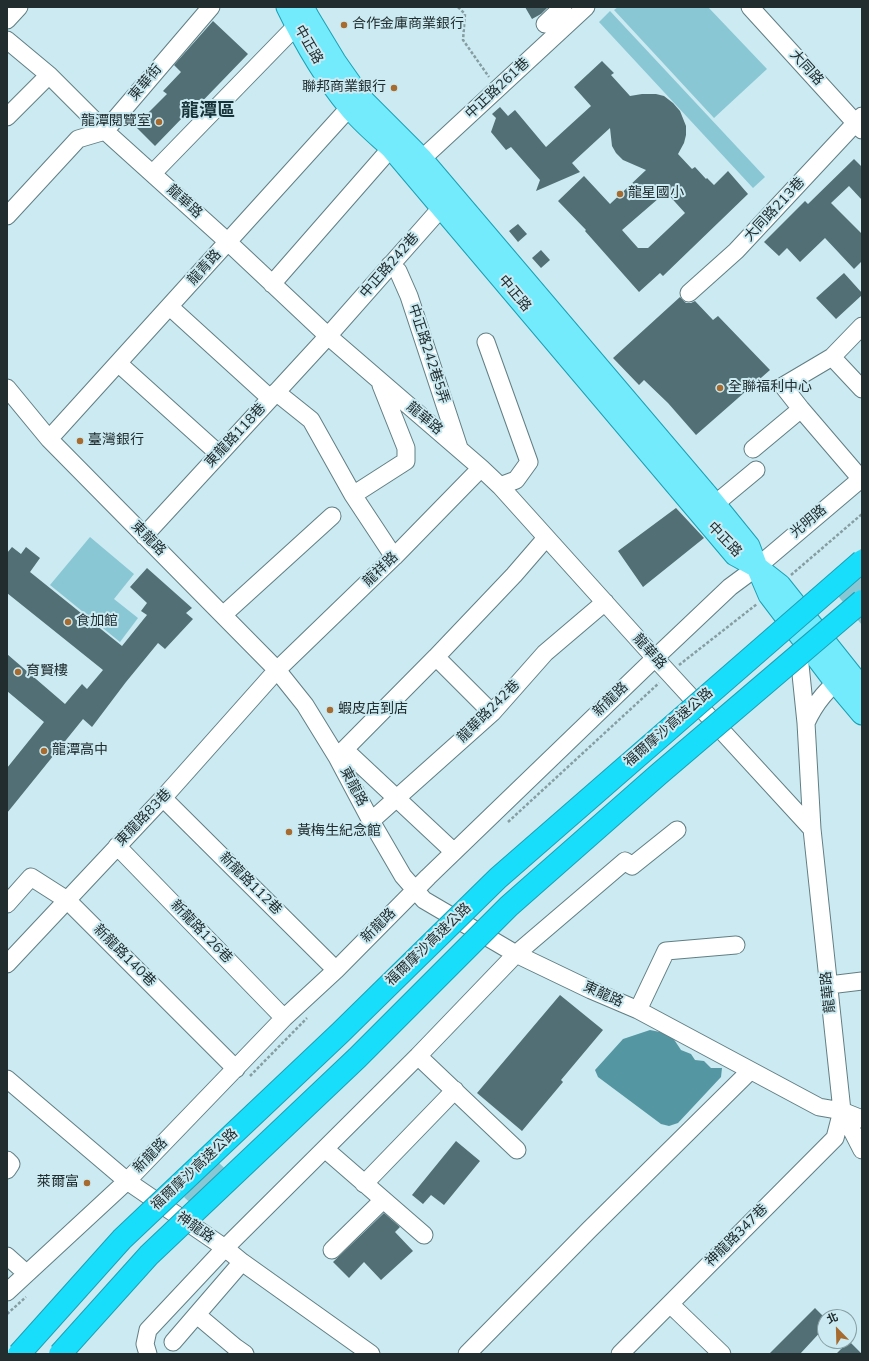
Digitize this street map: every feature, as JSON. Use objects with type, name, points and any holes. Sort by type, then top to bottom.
[{"type":"highway","name":"福爾摩沙高速公路","points":[[19,1354],[122,1239],[340,1033],[498,878],[862,561]]},
{"type":"highway","name":"福爾摩沙高速公路","points":[[60,1354],[149,1255],[357,1058],[509,906],[659,774],[862,601]]},
{"type":"main road","name":"中正路","points":[[287,7],[303,17],[335,61],[355,103],[391,148],[416,165]]},
{"type":"main road","name":"中正路","points":[[355,103],[416,165],[659,452],[735,555],[757,567],[780,585],[811,637],[849,681],[862,714]]},
{"type":"main road","name":"中正路","points":[[659,452],[715,504],[749,546],[757,567]]},
{"type":"street","points":[[7,20],[19,7]]},
{"type":"street","name":"東華街","points":[[105,131],[211,7]]},
{"type":"street","points":[[545,24],[563,7]]},
{"type":"street","name":"中正路261巷","points":[[416,165],[586,7]]},
{"type":"street","name":"大同路","points":[[750,7],[860,123]]},
{"type":"street","points":[[153,174],[303,17]]},
{"type":"street","name":"龍華路","points":[[7,40],[49,75],[105,131],[228,242],[328,336],[381,383],[459,448],[500,486],[654,658],[812,829]]},
{"type":"street","points":[[7,117],[49,75]]},
{"type":"street","name":"龍青路","points":[[50,439],[355,103]]},
{"type":"street","name":"大同路213巷","points":[[689,293],[736,251],[860,123]]},
{"type":"street","points":[[7,216],[78,139],[105,131]]},
{"type":"street","points":[[272,284],[391,148]]},
{"type":"street","name":"中正路242巷","points":[[328,336],[447,202]]},
{"type":"street","name":"中正路242巷5弄","points":[[390,265],[398,271],[409,296],[459,448]]},
{"type":"street","points":[[170,307],[273,395],[311,420],[353,495],[394,557]]},
{"type":"street","points":[[862,326],[832,357],[783,386],[801,409],[862,478]]},
{"type":"street","name":"東龍路118巷","points":[[144,536],[328,336]]},
{"type":"street","points":[[486,342],[528,462],[516,480],[500,486]]},
{"type":"street","points":[[832,357],[862,389]]},
{"type":"street","points":[[118,363],[220,454]]},
{"type":"street","points":[[353,495],[406,461],[406,448],[381,383]]},
{"type":"street","name":"東龍路","points":[[7,388],[50,439],[277,670],[341,754],[371,821],[403,876],[416,889],[424,900],[516,954],[591,990],[638,1010],[819,1107],[842,1111],[862,1119]]},
{"type":"street","points":[[753,449],[801,409]]},
{"type":"street","name":"龍祥路","points":[[277,670],[394,557],[481,468]]},
{"type":"street","points":[[715,504],[756,470]]},
{"type":"street","name":"光明路","points":[[757,567],[862,478]]},
{"type":"street","points":[[223,615],[332,516]]},
{"type":"street","points":[[454,852],[397,798],[341,754],[514,575],[546,538]]},
{"type":"street","name":"新龍路","points":[[7,1292],[241,1075],[284,1018],[336,970],[416,889],[654,658],[730,587],[757,567]]},
{"type":"street","name":"龍華路242巷","points":[[371,821],[492,712],[545,653],[605,602]]},
{"type":"street","name":"龍華路","points":[[811,637],[799,655],[806,723],[812,829],[842,1111],[862,1150]]},
{"type":"street","points":[[436,657],[492,712]]},
{"type":"street","name":"東龍路83巷","points":[[7,964],[164,798],[277,670]]},
{"type":"street","name":"龍華路","points":[[806,723],[813,707],[849,681]]},
{"type":"street","name":"新龍路112巷","points":[[164,798],[336,970]]},
{"type":"street","points":[[148,1354],[145,1344],[148,1330],[225,1248],[418,1056],[516,954],[625,861],[632,866],[677,830]]},
{"type":"street","name":"新龍路126巷","points":[[117,846],[284,1018]]},
{"type":"street","name":"新龍路140巷","points":[[7,904],[31,877],[67,900],[241,1075]]},
{"type":"street","points":[[638,1010],[666,951],[736,945]]},
{"type":"street","points":[[829,985],[862,981]]},
{"type":"street","points":[[418,1056],[517,1150]]},
{"type":"street","points":[[467,1354],[588,1230],[750,1071]]},
{"type":"street","name":"神龍路","points":[[7,1079],[127,1180],[225,1248],[242,1262],[371,1354]]},
{"type":"street","points":[[364,1184],[455,1090]]},
{"type":"street","name":"神龍路347巷","points":[[620,1354],[835,1138],[842,1111]]},
{"type":"street","points":[[325,1149],[424,1234]]},
{"type":"street","points":[[7,1160],[11,1164],[7,1170]]},
{"type":"street","points":[[332,1250],[383,1200]]},
{"type":"street","points":[[7,1256],[26,1273]]},
{"type":"street","points":[[173,1342],[242,1262]]},
{"type":"street","points":[[670,1304],[722,1354]]},
{"type":"street","points":[[197,1315],[236,1352]]},
{"type":"path","points":[[458,7],[465,14],[463,40],[498,89]]},
{"type":"path","points":[[790,577],[862,514]]},
{"type":"path","points":[[677,667],[758,604]]},
{"type":"path","points":[[505,825],[660,681]]},
{"type":"path","points":[[241,1075],[312,1013]]},
{"type":"path","points":[[7,1314],[30,1293]]},
{"type":"shaded area","points":[[618,7],[708,7],[767,69],[714,118],[614,10]]},
{"type":"shaded area","points":[[610,11],[765,177],[753,188],[599,22]]},
{"type":"shaded area","points":[[90,537],[134,574],[114,599],[138,618],[120,642],[50,585]]},
{"type":"shaded area","points":[[862,548],[862,625],[824,579]]},
{"type":"shaded area","points":[[650,1030],[665,1033],[673,1038],[681,1050],[691,1054],[695,1060],[704,1061],[711,1068],[722,1068],[721,1077],[678,1123],[669,1126],[661,1124],[598,1077],[595,1070],[623,1039]]},
{"type":"shaded area","points":[[218,1162],[235,1178],[201,1213],[184,1197]]},
{"type":"building","points":[[525,7],[548,7],[541,14],[532,19]]},
{"type":"building","points":[[213,21],[248,54],[189,115],[187,113],[155,146],[135,126],[167,94],[163,91],[181,72],[174,65]]},
{"type":"building","points":[[602,61],[614,73],[611,75],[630,96],[656,94],[664,96],[680,111],[686,126],[684,143],[678,154],[692,169],[695,167],[714,185],[728,171],[748,194],[663,276],[660,273],[639,292],[585,231],[586,230],[558,201],[584,176],[610,204],[646,170],[623,160],[616,153],[612,146],[610,128],[572,163],[580,172],[536,191],[540,180],[511,147],[506,150],[491,132],[496,118],[492,114],[500,107],[508,116],[515,110],[546,147],[591,106],[574,87]],"holes":[[[666,192],[685,213],[648,248],[638,248],[622,230]]]},
{"type":"building","points":[[854,159],[862,167],[862,200],[849,186],[831,203],[862,234],[862,261],[854,269],[825,238],[800,262],[787,248],[779,256],[764,242],[805,201],[808,204]]},
{"type":"building","points":[[518,224],[527,234],[518,242],[509,231]]},
{"type":"building","points":[[541,250],[550,260],[541,268],[532,258]]},
{"type":"building","points":[[844,273],[862,293],[862,295],[836,319],[816,298]]},
{"type":"building","points":[[680,297],[686,303],[695,301],[713,320],[718,316],[770,370],[696,435],[668,403],[644,380],[639,385],[613,358]]},
{"type":"building","points":[[676,508],[704,538],[643,587],[618,551]]},
{"type":"building","points":[[12,547],[21,554],[26,547],[40,558],[30,572],[122,646],[147,615],[141,611],[147,603],[130,587],[147,568],[192,608],[186,613],[193,619],[165,649],[158,643],[92,727],[83,719],[7,813],[7,768],[44,722],[7,691],[7,654],[65,704],[82,684],[87,689],[103,670],[7,593],[7,553]]},
{"type":"building","points":[[560,995],[603,1030],[561,1080],[563,1082],[522,1131],[477,1093]]},
{"type":"building","points":[[456,1141],[480,1161],[444,1205],[431,1195],[423,1204],[412,1195]]},
{"type":"building","points":[[384,1213],[400,1227],[395,1232],[413,1251],[381,1280],[364,1262],[349,1278],[333,1262]]},
{"type":"building","points":[[815,1308],[817,1310],[817,1336],[800,1354],[769,1354]]},
{"type":"building","points":[[841,1349],[857,1349],[862,1354],[836,1354]]},
{"type":"place","name":"合作金庫商業銀行","points":[[344,25]]},
{"type":"place","name":"聯邦商業銀行","points":[[394,88]]},
{"type":"place","name":"龍潭閱覽室","points":[[159,122]]},
{"type":"place","name":"龍星國小","points":[[620,194]]},
{"type":"place","name":"全聯福利中心","points":[[720,388]]},
{"type":"place","name":"臺灣銀行","points":[[80,441]]},
{"type":"place","name":"食加館","points":[[68,622]]},
{"type":"place","name":"育賢樓","points":[[18,672]]},
{"type":"place","name":"蝦皮店到店","points":[[330,710]]},
{"type":"place","name":"龍潭高中","points":[[44,751]]},
{"type":"place","name":"黃梅生紀念館","points":[[289,832]]},
{"type":"place","name":"萊爾富","points":[[87,1183]]},
{"type":"district","name":"龍潭區","points":[[208,112]]}]
